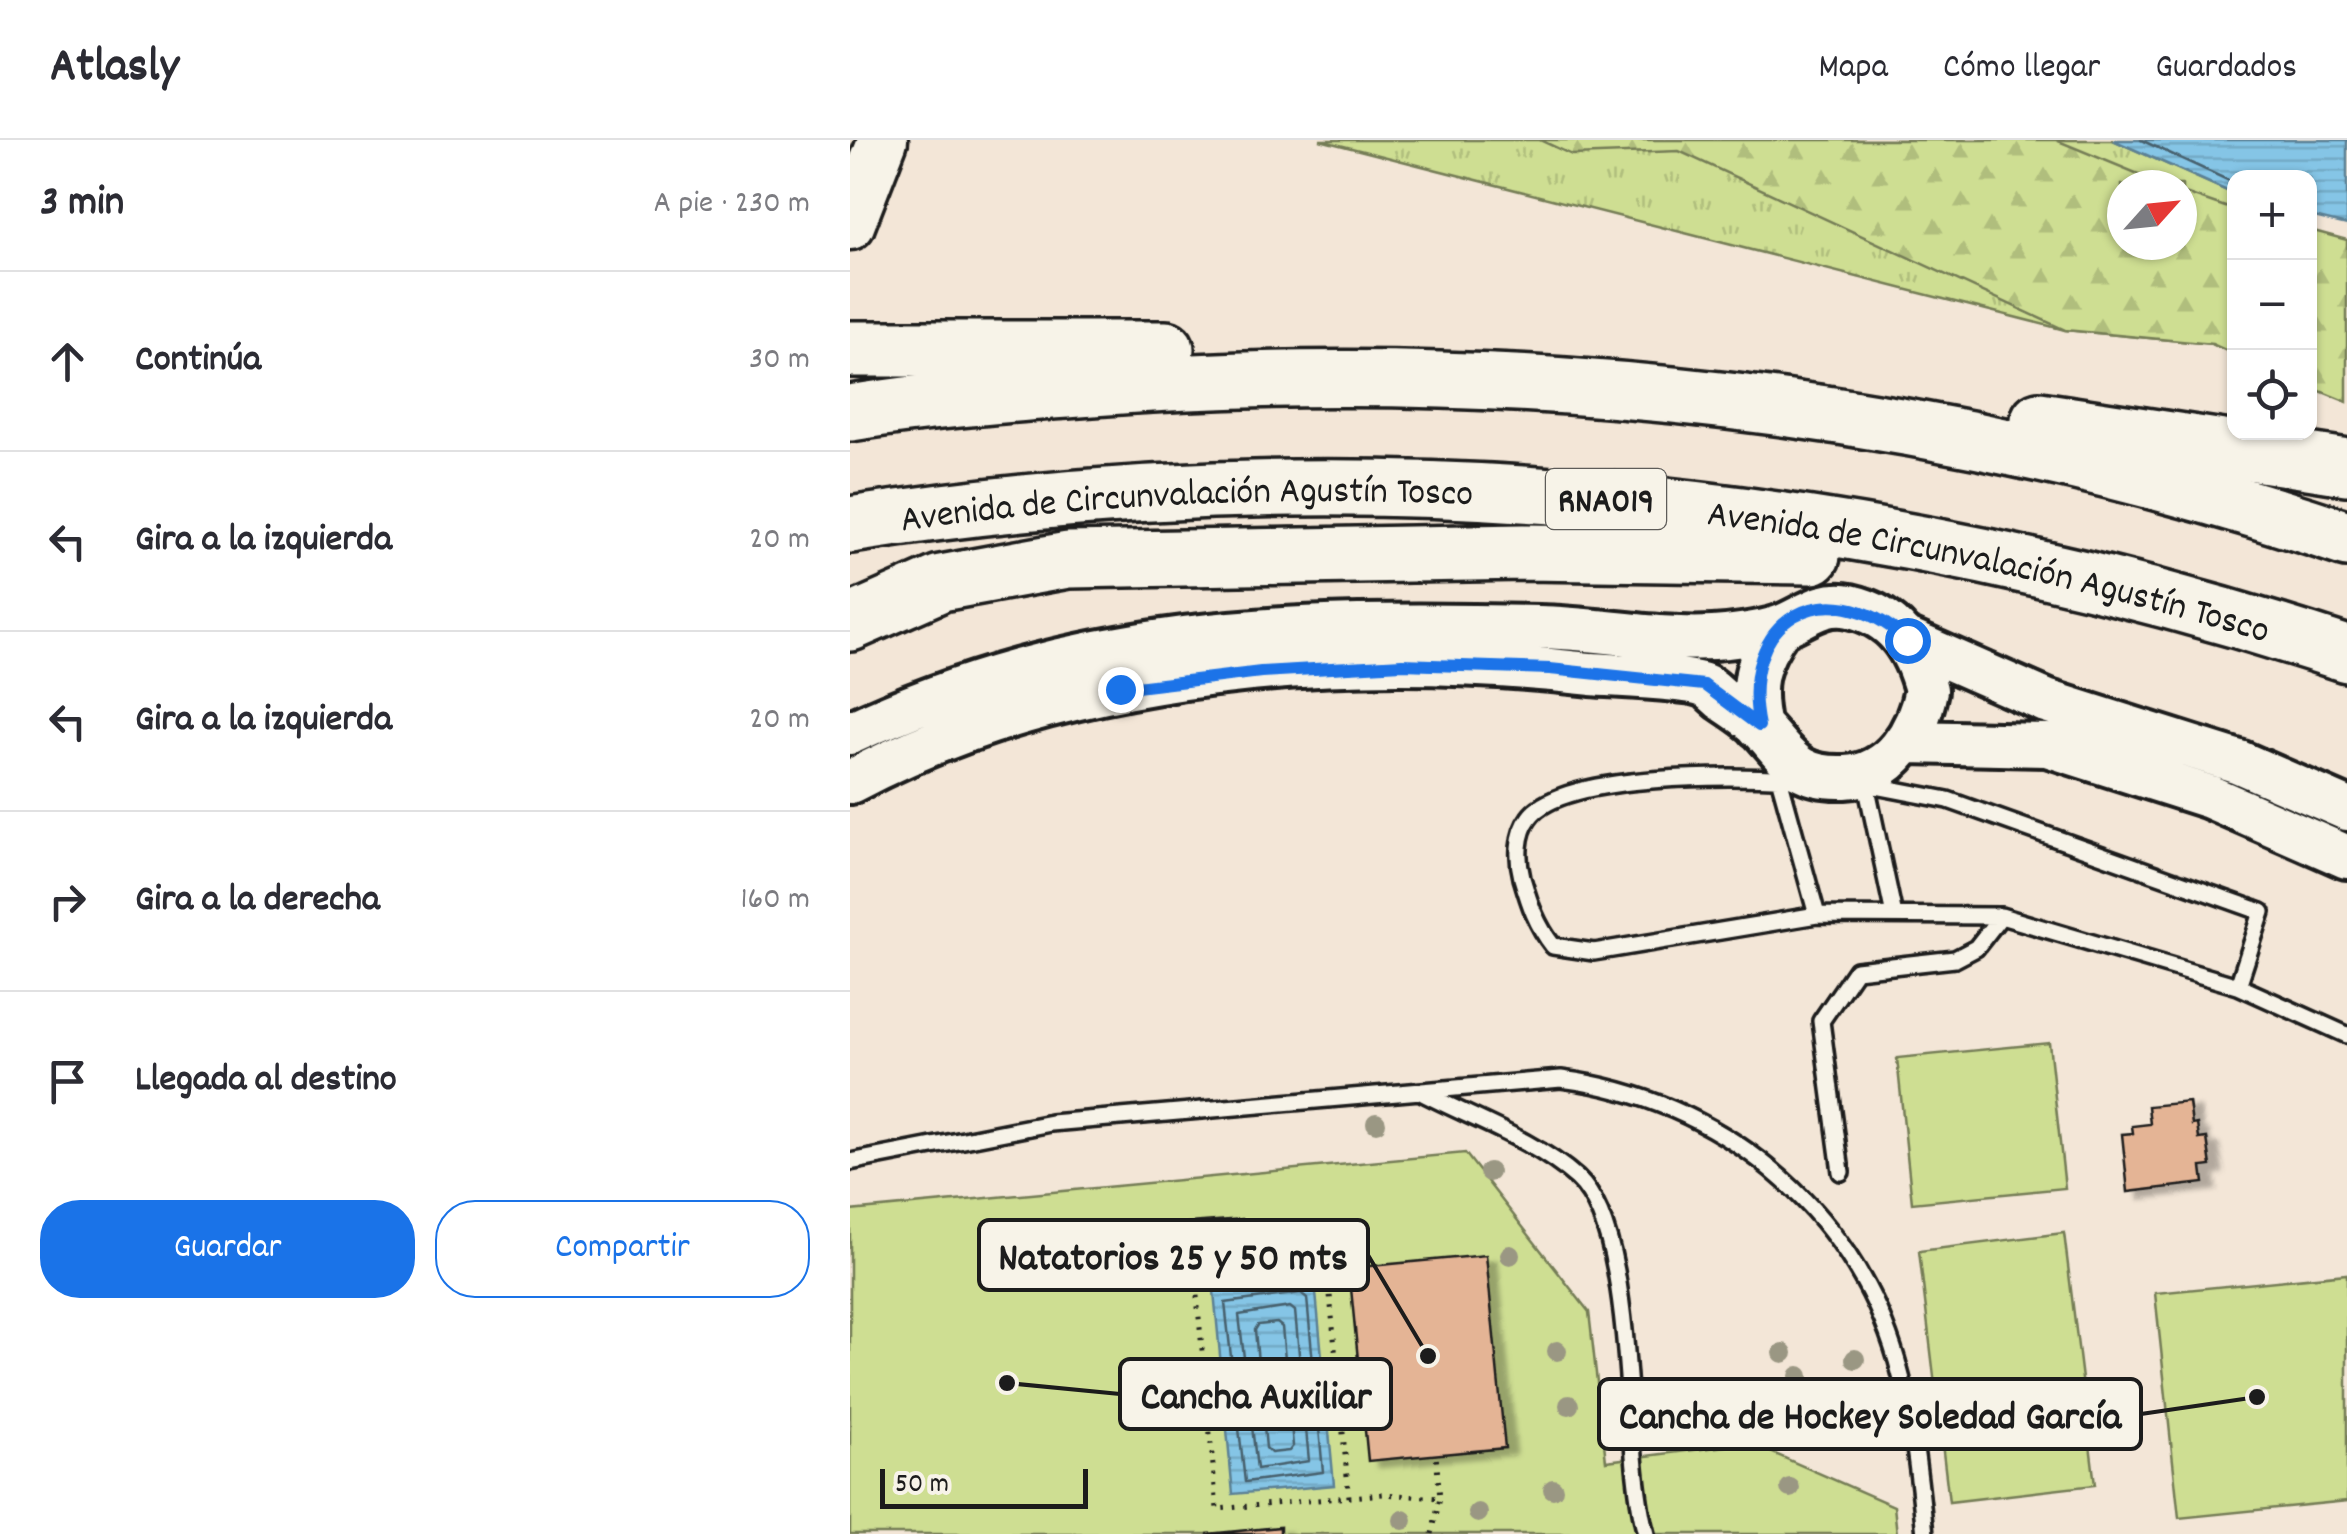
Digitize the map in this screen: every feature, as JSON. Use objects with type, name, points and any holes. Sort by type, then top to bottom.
[{"type":"highway","points":[[850,349],[1467,350],[1603,389]]},
{"type":"highway","points":[[850,413],[1002,395],[1268,377],[1464,379],[1603,389],[1757,405],[2045,455],[2202,493],[2347,539]]},
{"type":"highway","points":[[1757,405],[1898,397],[2347,467]]},
{"type":"highway","name":"Avenida de Circunvalación Agustín Tosco","points":[[850,525],[974,508],[1204,490],[1381,486],[1500,490],[1812,523],[2069,573],[2347,654]]},
{"type":"highway","points":[[850,623],[908,595],[991,571],[1108,558],[1729,552],[1805,555],[1903,567],[2069,573]]},
{"type":"main road","points":[[850,226],[884,140]]},
{"type":"street","points":[[850,733],[996,674],[1081,652],[1184,635],[1428,624],[1714,638],[1780,627],[1810,609],[1846,605],[1880,616],[1907,640],[2046,701],[2239,762],[2347,809]]},
{"type":"street","points":[[1759,726],[1752,692],[1759,656],[1780,627]]},
{"type":"street","points":[[850,782],[947,737],[1042,707],[1120,689],[1261,672],[1402,664],[1550,669],[1704,685],[1759,726],[1781,756],[1812,773],[1848,777],[1882,766],[1908,742],[1926,690],[1907,640]]},
{"type":"street","points":[[1908,742],[2047,745],[2210,797],[2347,856]]},
{"type":"lane","points":[[2238,986],[2262,912],[1948,800],[1866,784],[1734,775],[1618,784],[1558,797],[1530,816],[1521,838],[1518,865],[1534,922],[1553,946],[1574,952],[1816,915],[2000,916],[2238,986],[2347,1035]]},
{"type":"lane","points":[[1779,778],[1816,915]]},
{"type":"lane","points":[[1866,784],[1894,915]]},
{"type":"lane","points":[[1841,1172],[1821,1021],[1856,970],[1955,959],[1976,948],[2000,916]]},
{"type":"lane","points":[[850,1162],[1051,1123],[1561,1080],[1602,1084],[1682,1111],[1773,1170],[1830,1230],[1888,1335],[1914,1442],[1926,1534]]},
{"type":"lane","points":[[1423,1093],[1561,1166],[1588,1190],[1599,1208],[1614,1254],[1636,1482],[1646,1534]]},
{"type":"path","points":[[1287,1246],[1288,1230]]},
{"type":"path","points":[[1247,1256],[1248,1270]]},
{"type":"path","points":[[1349,1497],[1327,1263],[1195,1274],[1217,1509],[1349,1497],[1440,1498]]},
{"type":"path","points":[[1432,1534],[1440,1498],[1436,1455]]},
{"type":"green space","points":[[1320,140],[2113,140],[2180,170],[2107,170],[2107,260],[2197,260],[2197,177],[2227,191],[2227,351],[2212,344],[2065,330]]},
{"type":"green space","points":[[1540,140],[2056,140],[2129,170],[2107,170],[2107,260],[2197,260],[2197,197],[2227,208],[2227,351],[2212,344],[2065,330],[1679,151],[1572,155]]},
{"type":"green space","points":[[2317,232],[2347,240],[2347,402],[2317,390]]},
{"type":"green space","points":[[2049,1043],[2065,1188],[1912,1203],[1897,1058]]},
{"type":"green space","points":[[1465,1153],[1589,1312],[1606,1461],[1750,1443],[1894,1506],[1897,1534],[850,1534],[850,1211]]},
{"type":"green space","points":[[2064,1233],[2095,1485],[1949,1502],[1919,1251]]},
{"type":"green space","points":[[2347,1274],[2347,1501],[2179,1518],[2155,1293]]},
{"type":"water","points":[[2113,140],[2347,140],[2347,225],[2317,218],[2317,170],[2227,170],[2227,191],[2197,177],[2197,170],[2180,170]]},
{"type":"water","points":[[1315,1282],[1334,1485],[1233,1494],[1214,1291]]},
{"type":"building","points":[[2189,1102],[2192,1125],[2197,1124],[2199,1139],[2207,1138],[2211,1166],[2202,1167],[2204,1183],[2128,1192],[2122,1134],[2133,1133],[2132,1126],[2150,1124],[2148,1106]]},
{"type":"building","points":[[1242,1219],[1245,1257],[1181,1263],[1177,1224]]},
{"type":"building","points":[[1486,1255],[1505,1448],[1368,1461],[1349,1268]]},
{"type":"building","points":[[1280,1527],[1280,1534],[1207,1534]]},
{"type":"place","name":"Natatorios 25 y 50 mts","points":[[1428,1356]]},
{"type":"place","name":"Cancha Auxiliar","points":[[1007,1383]]},
{"type":"place","name":"Cancha de Hockey Soledad García","points":[[2257,1397]]},
{"type":"route","points":[[1120,689],[1261,672],[1402,664],[1550,669],[1704,685],[1759,726],[1752,692],[1759,656],[1780,627],[1810,609],[1846,605],[1880,616],[1907,640]]}]
